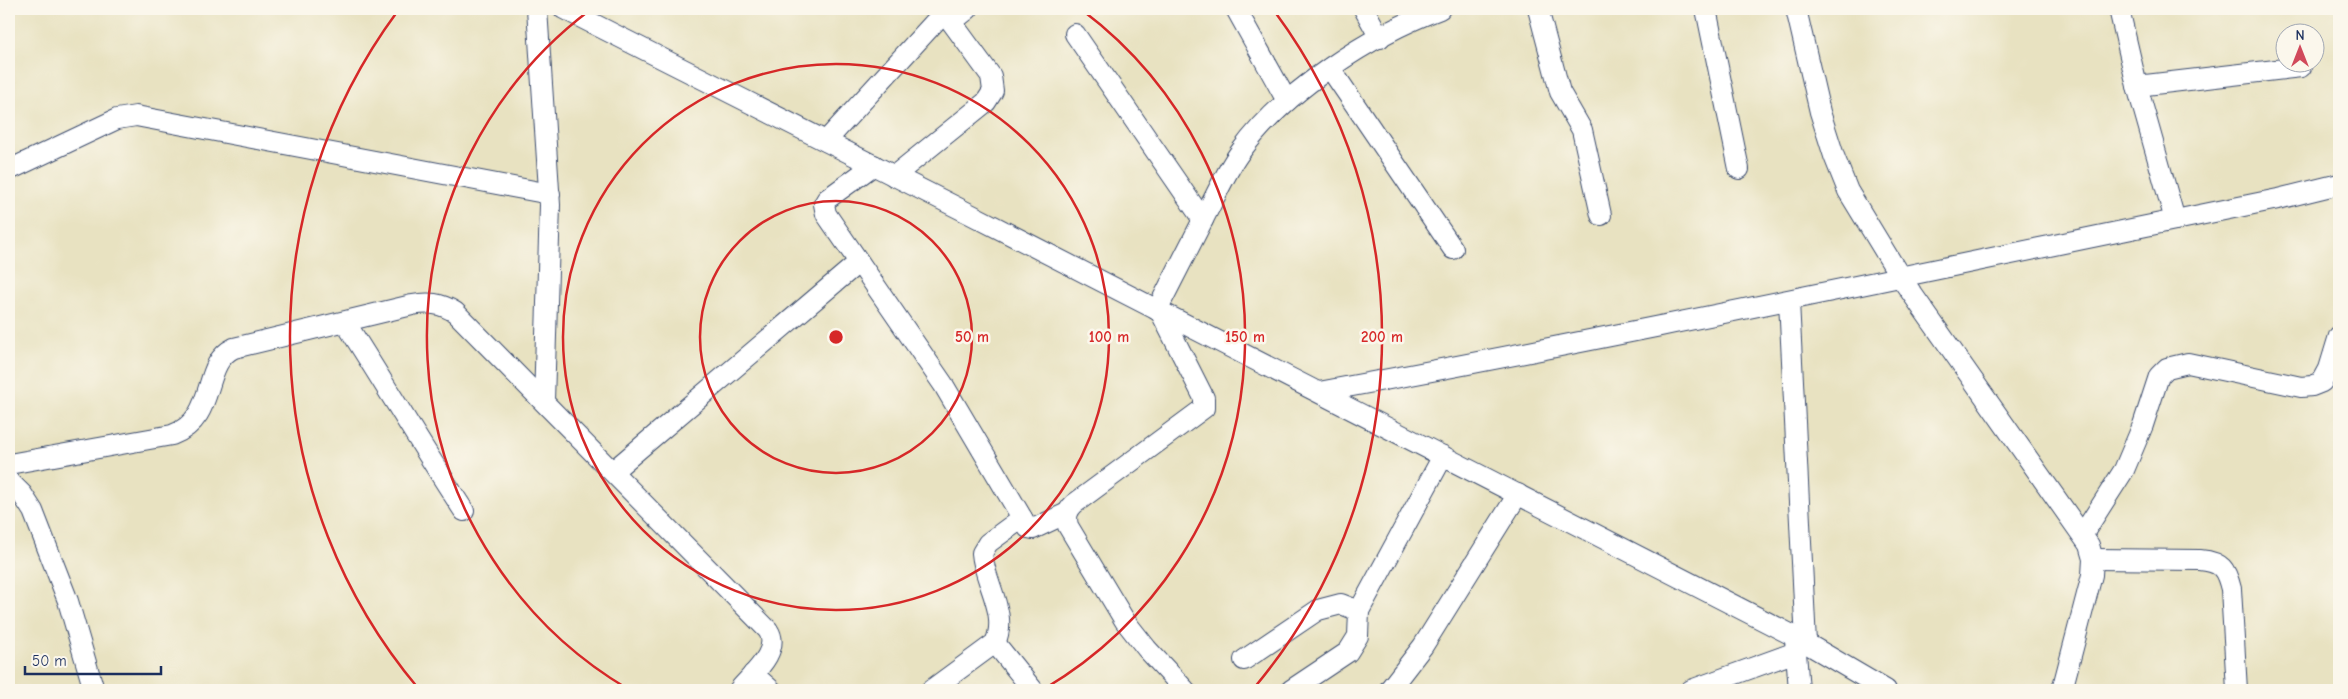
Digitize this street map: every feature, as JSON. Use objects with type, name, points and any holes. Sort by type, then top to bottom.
[{"type":"street","points":[[537,9],[550,194],[544,401]]},
{"type":"street","points":[[826,141],[946,14],[968,9]]},
{"type":"street","points":[[1236,9],[1287,101]]},
{"type":"street","points":[[1364,9],[1380,38]]},
{"type":"street","points":[[1158,310],[1240,151],[1287,101],[1330,68],[1416,18],[1440,9]]},
{"type":"street","points":[[1538,9],[1560,92],[1582,130],[1601,214]]},
{"type":"street","points":[[1706,9],[1738,169]]},
{"type":"street","points":[[1796,9],[1820,112],[1834,156],[1857,207],[1901,278],[2089,545],[2093,560],[2089,591],[2062,690]]},
{"type":"street","points":[[2119,9],[2137,86],[2175,220]]},
{"type":"street","points":[[572,10],[1518,494],[1886,690]]},
{"type":"street","points":[[894,176],[986,102],[993,91],[991,76],[946,14]]},
{"type":"street","points":[[1075,34],[1203,220]]},
{"type":"street","points":[[1330,68],[1453,249]]},
{"type":"street","points":[[2137,86],[2276,70]]},
{"type":"street","points":[[9,170],[117,119],[136,116],[550,194]]},
{"type":"street","points":[[874,165],[827,199],[824,204],[826,214],[943,384],[1022,518],[1031,530],[1067,513],[1074,504],[1204,408],[1204,398],[1158,310]]},
{"type":"street","points":[[1319,392],[1506,358],[1789,301],[2339,184]]},
{"type":"street","points":[[613,471],[859,262]]},
{"type":"street","points":[[1789,301],[1799,690]]},
{"type":"street","points":[[9,464],[172,435],[182,431],[192,425],[199,415],[218,362],[227,352],[422,303],[446,306],[455,312],[544,401],[768,630],[773,640],[772,646],[739,690]]},
{"type":"street","points":[[345,322],[412,432],[464,512]]},
{"type":"street","points":[[2083,534],[2124,470],[2159,376],[2167,368],[2188,363],[2301,387],[2312,386],[2322,382],[2326,376],[2339,336]]},
{"type":"street","points":[[1291,690],[1348,652],[1358,636],[1359,611],[1443,456]]},
{"type":"street","points":[[9,482],[22,494],[34,511],[68,601],[94,690]]},
{"type":"street","points":[[1389,690],[1423,646],[1518,494]]},
{"type":"street","points":[[1067,513],[1068,526],[1121,614],[1147,649],[1185,690]]},
{"type":"street","points":[[931,690],[995,642],[998,635],[999,620],[982,552],[988,544],[1022,518]]},
{"type":"street","points":[[2093,560],[2200,560],[2212,561],[2221,566],[2227,574],[2231,589],[2237,690]]},
{"type":"street","points":[[1244,660],[1318,610],[1341,604],[1359,611]]},
{"type":"street","points":[[995,642],[1033,690]]},
{"type":"street","points":[[1690,690],[1799,643]]},
{"type":"street","points":[[752,674],[771,690]]}]
